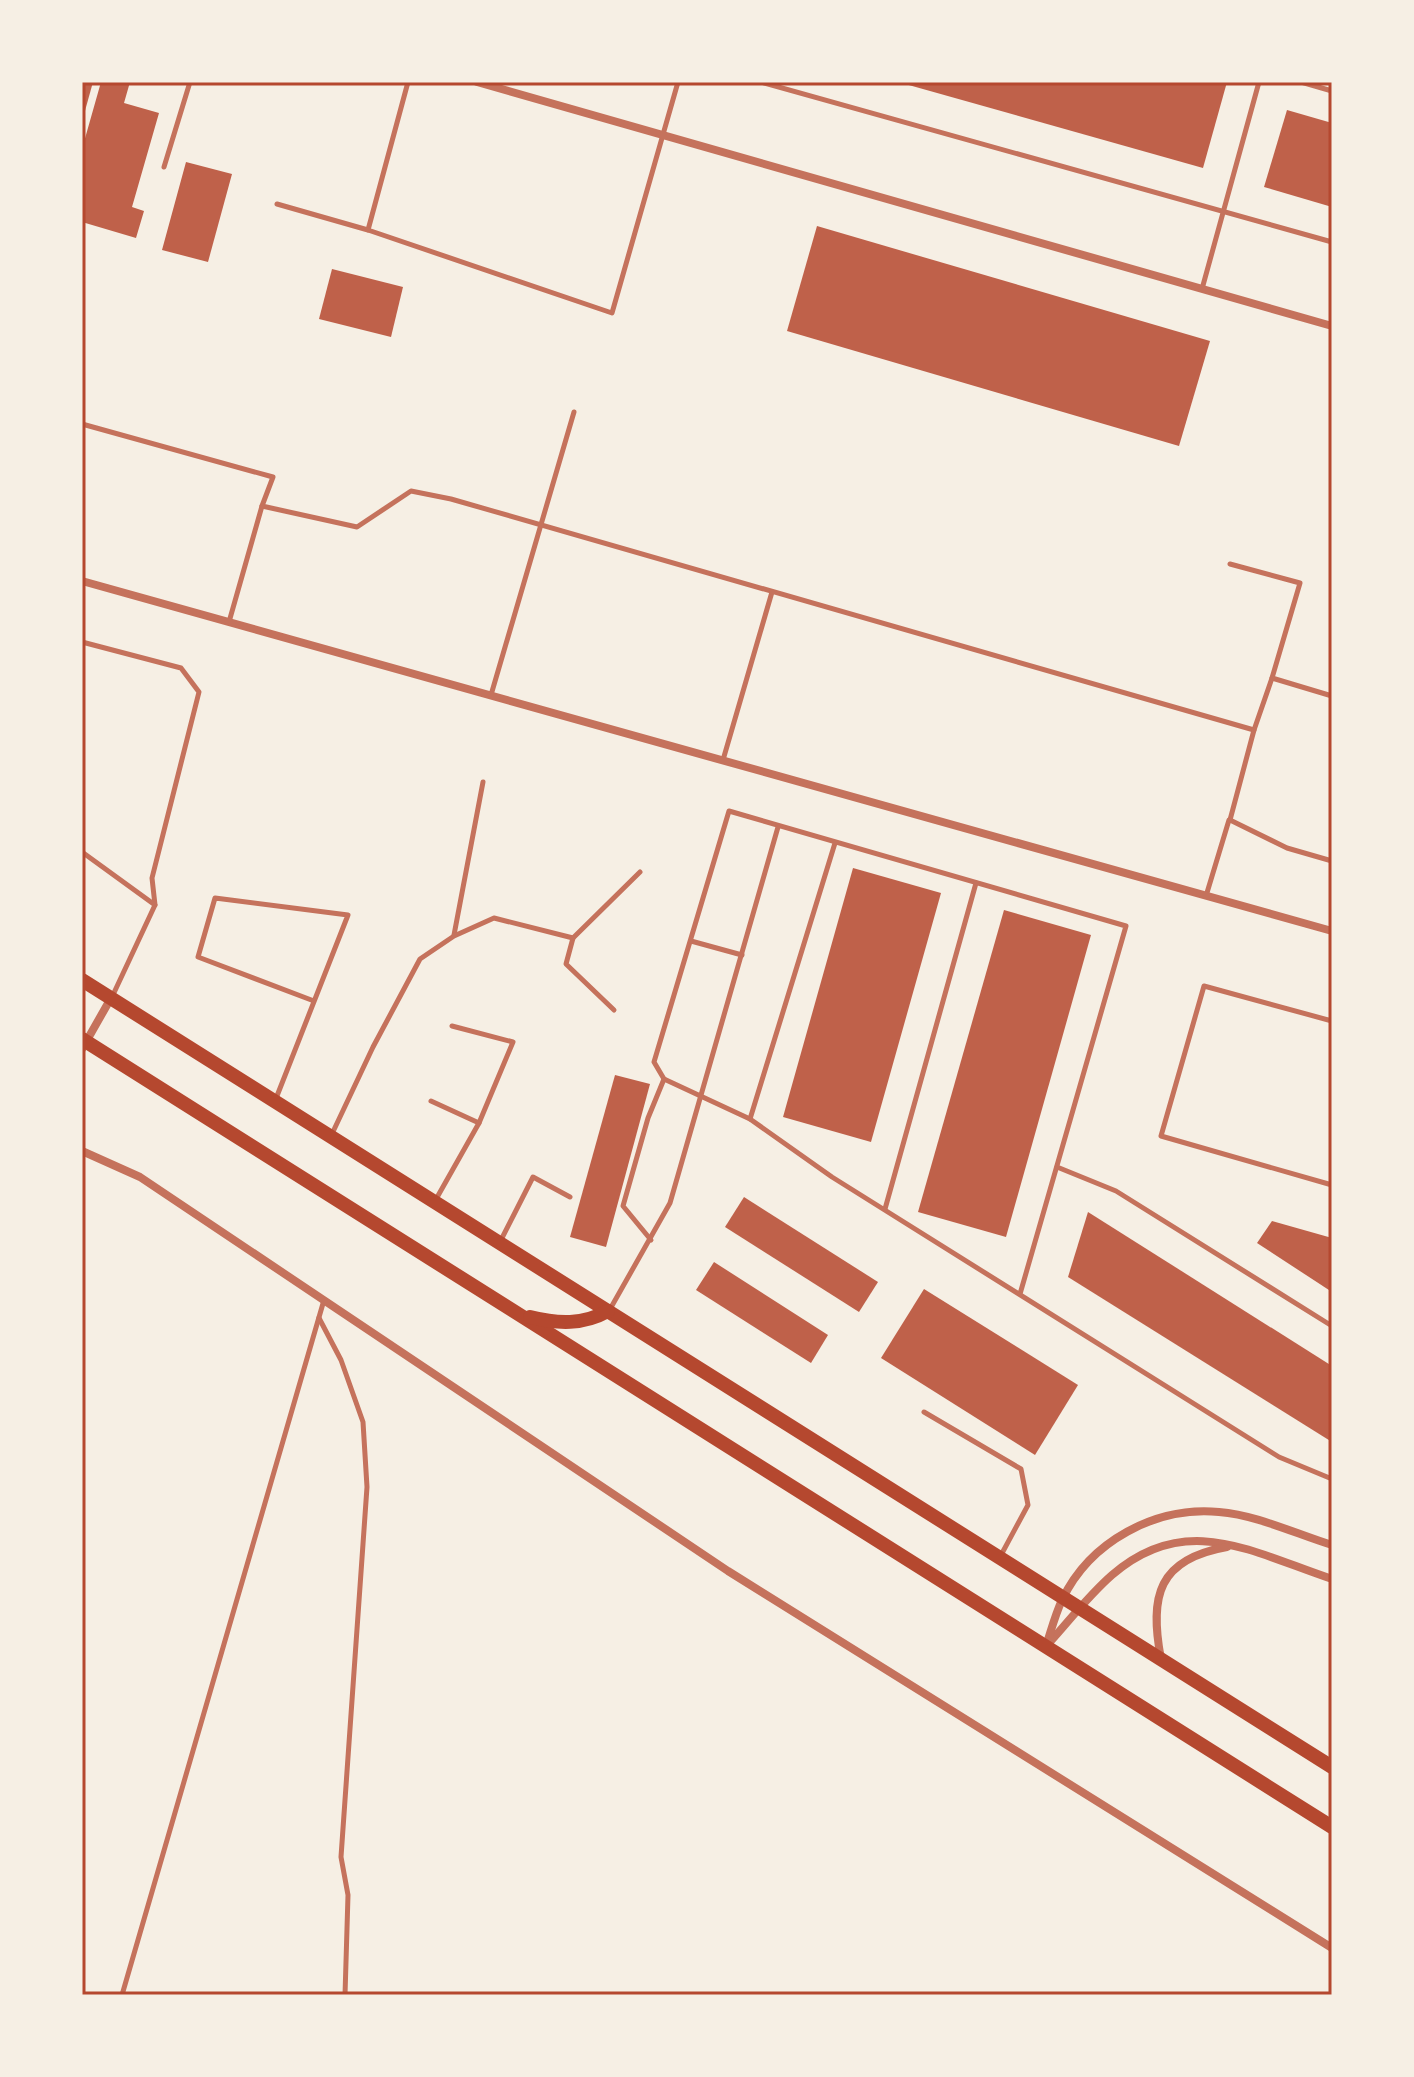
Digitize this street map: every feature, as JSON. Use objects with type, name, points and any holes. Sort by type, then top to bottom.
[{"type":"main road","points":[[82,980],[1332,1767]]},
{"type":"main road","points":[[83,1043],[1332,1827]]},
{"type":"main road","points":[[518,1314],[573,1323],[593,1320],[608,1311]]},
{"type":"street","points":[[477,82],[1332,326]]},
{"type":"street","points":[[82,581],[1332,931]]},
{"type":"street","points":[[83,1043],[111,998]]},
{"type":"street","points":[[82,1151],[140,1177],[728,1571],[1332,1948]]},
{"type":"street","points":[[1046,1646],[1063,1598],[1099,1552],[1137,1524],[1175,1512],[1221,1512],[1332,1545]]},
{"type":"street","points":[[1046,1646],[1111,1576],[1159,1545],[1181,1539],[1201,1539],[1231,1546],[1332,1579]]},
{"type":"street","points":[[1161,1659],[1156,1607],[1169,1573],[1183,1560],[1199,1552],[1231,1546]]},
{"type":"lane","points":[[164,167],[190,82]]},
{"type":"lane","points":[[368,230],[408,82]]},
{"type":"lane","points":[[277,204],[368,230],[612,313],[678,82]]},
{"type":"lane","points":[[761,82],[1332,242]]},
{"type":"lane","points":[[1202,289],[1259,82]]},
{"type":"lane","points":[[1301,82],[1332,91]]},
{"type":"lane","points":[[491,696],[574,412]]},
{"type":"lane","points":[[82,424],[273,477],[229,623]]},
{"type":"lane","points":[[262,506],[357,527],[411,491],[1254,730]]},
{"type":"lane","points":[[1206,896],[1300,583],[1230,564]]},
{"type":"lane","points":[[722,761],[772,592]]},
{"type":"lane","points":[[82,642],[181,668],[199,692],[152,878],[155,905],[111,998]]},
{"type":"lane","points":[[1272,678],[1332,696]]},
{"type":"lane","points":[[454,936],[483,782]]},
{"type":"lane","points":[[1020,1294],[1126,926],[729,811],[654,1062],[664,1079],[750,1119],[885,1209],[1020,1294],[1279,1457],[1332,1479]]},
{"type":"lane","points":[[1230,820],[1287,848],[1332,861]]},
{"type":"lane","points":[[608,1311],[670,1203],[778,827]]},
{"type":"lane","points":[[750,1119],[835,843]]},
{"type":"lane","points":[[82,852],[155,905]]},
{"type":"lane","points":[[614,1010],[566,964],[573,938],[640,872]]},
{"type":"lane","points":[[885,1209],[976,883]]},
{"type":"lane","points":[[275,1101],[348,915],[215,898],[198,957],[314,1001]]},
{"type":"lane","points":[[331,1137],[373,1047],[420,959],[454,936],[494,918],[573,938]]},
{"type":"lane","points":[[691,941],[742,955]]},
{"type":"lane","points":[[1332,1021],[1204,986],[1161,1136],[1332,1185]]},
{"type":"lane","points":[[435,1202],[479,1123],[513,1042],[452,1026]]},
{"type":"lane","points":[[651,1240],[623,1206],[648,1118],[664,1079]]},
{"type":"lane","points":[[431,1101],[479,1123]]},
{"type":"lane","points":[[1057,1167],[1116,1191],[1332,1326]]},
{"type":"lane","points":[[500,1243],[533,1177],[570,1197]]},
{"type":"lane","points":[[122,1995],[324,1299]]},
{"type":"lane","points":[[319,1317],[341,1360],[363,1422],[367,1487],[341,1857],[348,1895],[345,1995]]},
{"type":"lane","points":[[924,1412],[1021,1469],[1028,1505],[1000,1558]]},
{"type":"building","points":[[82,82],[93,82],[83,118],[82,118]]},
{"type":"building","points":[[101,82],[130,82],[124,103],[159,113],[132,207],[144,211],[136,238],[82,222],[82,149]]},
{"type":"building","points":[[898,82],[1227,82],[1203,168]]},
{"type":"building","points":[[1287,110],[1332,123],[1332,207],[1264,187]]},
{"type":"building","points":[[186,162],[232,174],[208,262],[162,250]]},
{"type":"building","points":[[817,226],[1210,341],[1179,446],[787,331]]},
{"type":"building","points":[[332,269],[403,287],[391,337],[319,319]]},
{"type":"building","points":[[853,868],[941,893],[871,1142],[783,1117]]},
{"type":"building","points":[[1004,910],[1091,935],[1006,1237],[918,1212]]},
{"type":"building","points":[[615,1075],[650,1084],[606,1247],[570,1237]]},
{"type":"building","points":[[744,1197],[878,1282],[859,1312],[725,1227]]},
{"type":"building","points":[[1088,1212],[1332,1366],[1332,1442],[1068,1277]]},
{"type":"building","points":[[1272,1221],[1332,1238],[1332,1292],[1257,1243]]},
{"type":"building","points":[[714,1262],[828,1335],[811,1363],[696,1290]]},
{"type":"building","points":[[924,1289],[1078,1385],[1035,1455],[881,1358]]}]
